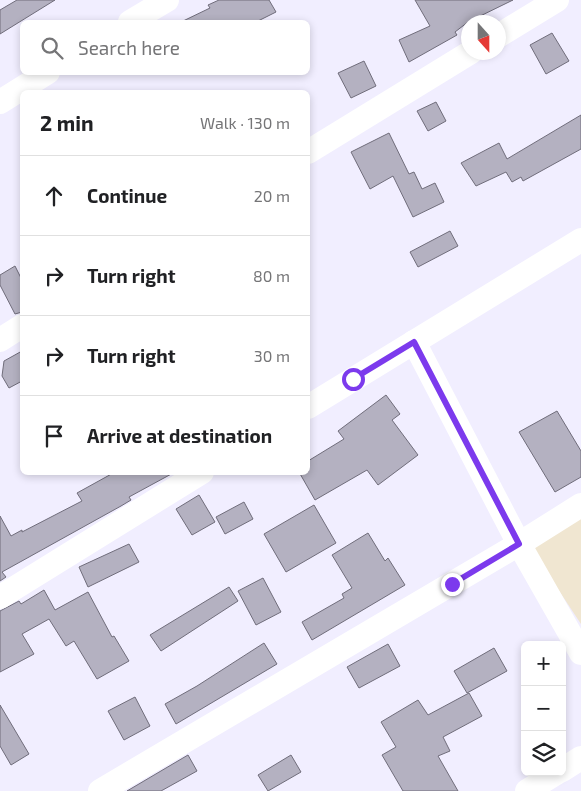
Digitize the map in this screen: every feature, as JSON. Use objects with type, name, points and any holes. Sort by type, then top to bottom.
[{"type":"street","points":[[133,20],[167,0]]},
{"type":"street","points":[[506,31],[558,0]]},
{"type":"street","points":[[310,151],[461,58]]},
{"type":"street","points":[[0,102],[43,75]]},
{"type":"street","points":[[310,406],[581,240]]},
{"type":"street","points":[[0,340],[20,327]]},
{"type":"street","points":[[414,342],[519,544],[581,654]]},
{"type":"street","points":[[0,597],[197,475]]},
{"type":"street","points":[[100,791],[519,544],[581,505]]},
{"type":"street","points":[[566,767],[581,758]]},
{"type":"street","points":[[527,791],[551,776]]},
{"type":"shaded area","points":[[581,516],[581,624],[530,547]]},
{"type":"building","points":[[17,0],[55,0],[0,34],[0,10]]},
{"type":"building","points":[[219,0],[269,0],[276,12],[260,20],[185,20],[210,8],[208,5]]},
{"type":"building","points":[[415,0],[513,0],[482,15],[461,15],[461,27],[455,32],[457,35],[409,62],[399,40],[430,26]]},
{"type":"building","points":[[552,33],[569,61],[546,74],[530,45]]},
{"type":"building","points":[[364,61],[376,86],[351,98],[338,73]]},
{"type":"building","points":[[436,102],[446,121],[428,131],[417,111]]},
{"type":"building","points":[[581,115],[581,149],[523,181],[521,177],[512,182],[506,172],[476,186],[461,163],[499,143],[507,159]]},
{"type":"building","points":[[389,133],[409,174],[414,172],[422,189],[435,183],[444,202],[413,217],[393,176],[370,189],[351,152]]},
{"type":"building","points":[[450,231],[458,246],[418,267],[410,252]]},
{"type":"building","points":[[15,266],[20,276],[20,313],[15,314],[0,285],[0,275]]},
{"type":"building","points":[[20,352],[20,382],[9,388],[2,376],[4,361]]},
{"type":"building","points":[[386,395],[400,414],[392,420],[418,455],[378,485],[367,470],[315,500],[301,475],[310,475],[310,460],[344,439],[338,431]]},
{"type":"building","points":[[557,411],[581,451],[581,477],[555,492],[519,432]]},
{"type":"building","points":[[110,475],[169,475],[129,497],[131,500],[121,506],[2,572],[6,577],[0,581],[0,516],[11,536],[82,501],[77,493]]},
{"type":"building","points":[[199,495],[215,522],[192,535],[176,509]]},
{"type":"building","points":[[244,502],[253,519],[225,534],[216,517]]},
{"type":"building","points":[[314,505],[336,543],[286,572],[264,534]]},
{"type":"building","points":[[368,533],[385,561],[388,558],[405,585],[312,640],[302,622],[344,598],[342,594],[352,588],[332,555]]},
{"type":"building","points":[[129,544],[139,562],[88,587],[79,567]]},
{"type":"building","points":[[263,578],[281,612],[256,625],[238,591]]},
{"type":"building","points":[[229,587],[238,601],[161,651],[150,635]]},
{"type":"building","points":[[44,590],[55,610],[88,592],[112,637],[114,636],[129,661],[97,679],[74,641],[66,646],[49,619],[22,634],[34,654],[0,672],[0,611],[19,601],[21,604]]},
{"type":"building","points":[[264,643],[277,664],[176,724],[165,704]]},
{"type":"building","points":[[388,644],[400,666],[359,688],[347,667]]},
{"type":"building","points":[[494,648],[507,671],[467,693],[454,671]]},
{"type":"building","points":[[469,693],[482,716],[443,737],[450,751],[438,756],[458,791],[403,791],[382,755],[396,747],[381,722],[418,700],[428,715]]},
{"type":"building","points":[[135,697],[150,726],[124,740],[108,711]]},
{"type":"building","points":[[0,705],[29,754],[11,765],[0,746]]},
{"type":"building","points":[[188,755],[197,771],[161,791],[127,791]]},
{"type":"building","points":[[291,755],[301,772],[268,791],[258,775]]},
{"type":"route","points":[[353,379],[414,342],[519,544],[452,584]]}]
